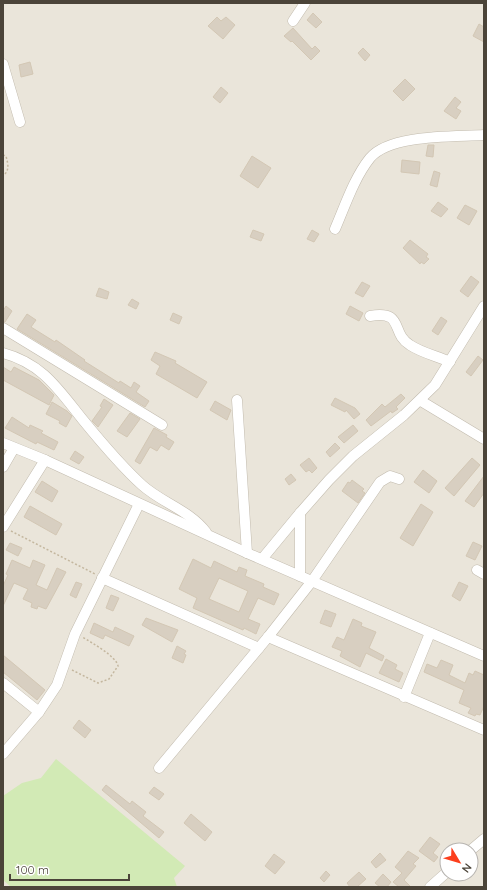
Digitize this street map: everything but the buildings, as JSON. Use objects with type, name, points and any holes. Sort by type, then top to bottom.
[{"type":"street","points":[[293,21],[305,3]]},
{"type":"street","points":[[3,64],[20,122]]},
{"type":"street","points":[[334,229],[359,177],[368,161],[377,151],[396,142],[484,135]]},
{"type":"street","points":[[262,559],[329,480],[353,456],[421,401],[441,377],[484,306]]},
{"type":"street","points":[[370,316],[383,314],[387,315],[395,322],[409,344],[450,362]]},
{"type":"street","points":[[3,328],[162,425]]},
{"type":"street","points":[[3,353],[26,362],[46,376],[61,391],[96,435],[142,485],[191,517],[208,535]]},
{"type":"street","points":[[237,400],[247,553]]},
{"type":"street","points":[[421,401],[484,439]]},
{"type":"street","points":[[3,443],[45,460],[247,553],[484,656]]},
{"type":"street","points":[[3,467],[14,448]]},
{"type":"street","points":[[6,529],[45,460]]},
{"type":"street","points":[[159,768],[268,637],[312,581],[380,482],[390,476],[399,480]]},
{"type":"street","points":[[3,754],[38,712],[57,685],[75,634],[139,504]]},
{"type":"street","points":[[300,513],[300,576]]},
{"type":"street","points":[[102,578],[259,648]]},
{"type":"street","points":[[404,697],[430,633]]},
{"type":"street","points":[[268,637],[404,697],[484,730]]},
{"type":"street","points":[[3,683],[38,712]]},
{"type":"street","points":[[430,887],[439,879]]},
{"type":"path","points":[[3,155],[6,156],[9,166],[7,173],[3,176]]},
{"type":"path","points":[[6,529],[102,578]]},
{"type":"path","points":[[64,665],[98,683],[109,679],[118,666],[116,660],[109,654],[75,634]]},
{"type":"shaded area","points":[[3,3],[484,3],[484,887],[3,887]]},
{"type":"green space","points":[[56,759],[185,866],[174,878],[177,887],[11,887],[3,880],[3,796],[22,783],[41,778]]}]
